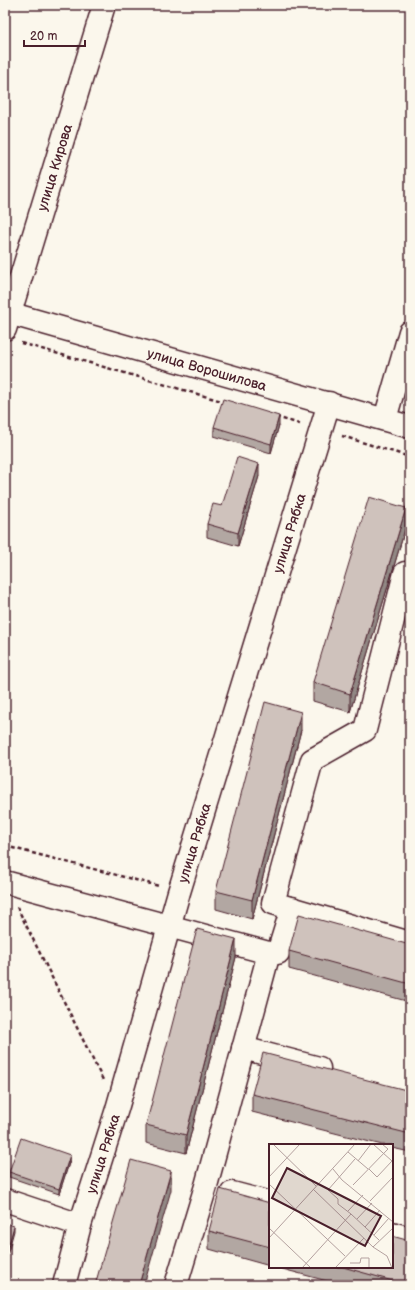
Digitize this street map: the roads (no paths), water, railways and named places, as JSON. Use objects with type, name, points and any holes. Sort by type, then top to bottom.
[{"type":"street","name":"улица Кирова","points":[[10,324],[104,5]]},
{"type":"street","name":"улица Ворошилова","points":[[10,324],[329,403],[410,427]]},
{"type":"street","points":[[385,419],[410,332]]},
{"type":"street","name":"улица Рябка","points":[[64,1285],[80,1225],[117,1109],[179,892],[329,403]]},
{"type":"street","points":[[410,574],[405,573],[365,730],[312,760],[274,903],[410,943]]},
{"type":"street","points":[[5,882],[269,953],[278,953],[292,908]]},
{"type":"street","points":[[176,1285],[206,1186],[269,953]]},
{"type":"street","points":[[243,1048],[342,1074]]},
{"type":"street","points":[[206,1186],[269,1202]]},
{"type":"street","points":[[5,1200],[80,1225]]},
{"type":"street","points":[[393,1233],[410,1238]]}]
